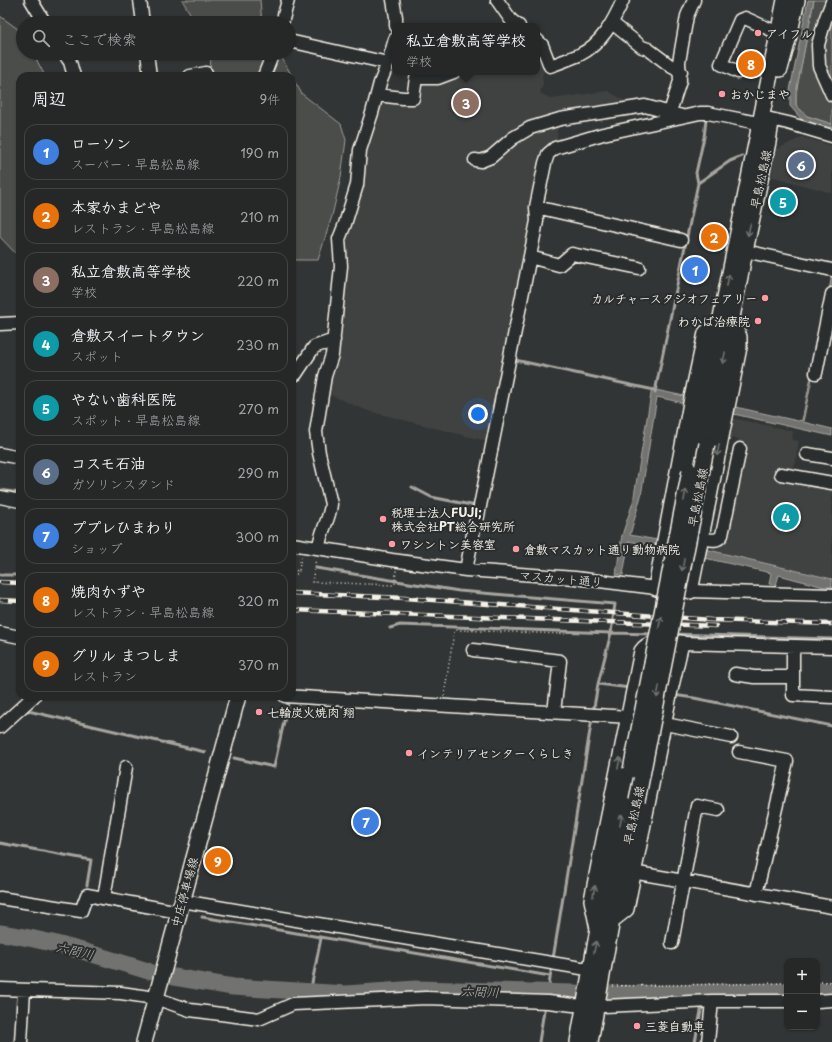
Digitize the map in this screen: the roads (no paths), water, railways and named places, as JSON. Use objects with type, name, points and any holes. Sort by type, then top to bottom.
[{"type":"main road","name":"早島松島線","points":[[726,320],[745,251],[766,121],[778,32],[785,0]]},
{"type":"main road","name":"早島松島線","points":[[590,1042],[595,990],[598,929],[690,471],[709,405],[766,121],[789,36],[796,0]]},
{"type":"main road","points":[[690,591],[699,548],[709,405],[706,333],[726,320]]},
{"type":"main road","name":"早島松島線","points":[[578,1042],[595,990],[612,920],[707,444],[709,405]]},
{"type":"main road","points":[[656,588],[664,545],[709,405]]},
{"type":"main road","points":[[598,929],[592,900],[642,651],[645,646],[653,644],[682,643],[669,694],[632,872],[626,909],[612,920]]},
{"type":"main road","name":"中庄停車場線","points":[[144,1042],[237,700]]},
{"type":"street","points":[[140,0],[142,16]]},
{"type":"street","points":[[284,16],[288,0]]},
{"type":"street","points":[[393,0],[396,23]]},
{"type":"street","points":[[497,0],[511,20],[515,23]]},
{"type":"street","points":[[540,44],[550,66],[580,54],[592,46],[605,33],[612,23],[623,0]]},
{"type":"street","points":[[670,112],[679,86],[679,62],[687,16],[694,0]]},
{"type":"street","points":[[37,2],[42,16]]},
{"type":"street","points":[[832,2],[818,45],[819,66],[832,96]]},
{"type":"street","points":[[738,72],[721,64],[740,20],[744,18],[778,32]]},
{"type":"street","points":[[612,23],[642,47],[648,49],[680,72]]},
{"type":"street","points":[[296,43],[388,63]]},
{"type":"street","points":[[318,553],[319,540],[330,512],[331,504],[319,453],[316,432],[325,376],[332,355],[334,340],[341,266],[339,239],[346,224],[357,185],[360,150],[380,83],[392,49]]},
{"type":"street","points":[[69,60],[73,72]]},
{"type":"street","points":[[148,60],[149,72]]},
{"type":"street","points":[[266,72],[270,60]]},
{"type":"street","points":[[377,95],[413,98],[416,78],[438,78],[446,75]]},
{"type":"street","points":[[475,160],[481,161],[491,156],[514,138],[530,128],[560,119],[645,106],[684,116]]},
{"type":"street","points":[[466,570],[530,257],[537,221],[536,207],[548,154],[555,148],[603,134],[708,112],[766,121],[832,136]]},
{"type":"street","points":[[536,207],[681,240]]},
{"type":"street","points":[[745,251],[832,270]]},
{"type":"street","points":[[530,257],[559,264],[572,254],[639,268]]},
{"type":"street","points":[[816,373],[832,294]]},
{"type":"street","points":[[0,324],[16,323]]},
{"type":"street","points":[[296,374],[314,347],[334,340]]},
{"type":"street","points":[[699,548],[719,540],[722,535],[740,449]]},
{"type":"street","points":[[0,454],[16,457]]},
{"type":"street","points":[[807,454],[832,458]]},
{"type":"street","points":[[781,474],[832,484]]},
{"type":"street","points":[[0,497],[16,500]]},
{"type":"street","name":"マスカット通り","points":[[296,545],[318,553],[392,560],[466,570],[575,578],[656,588],[690,591],[832,595]]},
{"type":"street","points":[[0,633],[16,636]]},
{"type":"street","points":[[682,643],[832,647]]},
{"type":"street","points":[[793,646],[793,695],[832,697]]},
{"type":"street","points":[[473,650],[560,661],[554,712]]},
{"type":"street","points":[[735,674],[754,677],[793,677]]},
{"type":"street","points":[[296,697],[629,717],[731,737]]},
{"type":"street","points":[[0,727],[30,700]]},
{"type":"street","points":[[739,752],[787,761],[756,894]]},
{"type":"street","points":[[104,898],[126,767]]},
{"type":"street","points":[[672,943],[697,806],[718,810]]},
{"type":"street","points":[[632,872],[832,907]]},
{"type":"street","points":[[0,898],[81,911],[87,896],[180,906],[553,964],[595,990]]},
{"type":"street","points":[[0,989],[121,993],[155,998],[190,1010],[259,1019],[293,1004],[426,998],[545,1002],[595,990],[712,1002],[784,1001]]},
{"type":"street","points":[[21,1042],[24,990]]},
{"type":"street","points":[[820,1001],[832,1000]]},
{"type":"street","points":[[708,1042],[712,1002]]},
{"type":"waterway","points":[[698,183],[696,173],[706,120]]},
{"type":"waterway","points":[[655,392],[698,183],[730,161],[742,156]]},
{"type":"waterway","points":[[514,362],[515,360],[654,390]]},
{"type":"waterway","points":[[412,487],[431,497],[476,506]]},
{"type":"waterway","points":[[0,490],[16,492]]},
{"type":"waterway","points":[[316,568],[459,591],[615,604],[611,633],[400,625],[390,628]]},
{"type":"waterway","points":[[0,575],[16,575]]},
{"type":"waterway","points":[[593,713],[598,684],[611,633],[654,634]]},
{"type":"waterway","points":[[673,634],[832,639]]},
{"type":"waterway","points":[[598,684],[630,688]]},
{"type":"waterway","points":[[673,695],[832,726]]},
{"type":"waterway","points":[[234,758],[274,767],[288,703]]},
{"type":"waterway","points":[[24,710],[205,752]]},
{"type":"waterway","points":[[553,959],[592,718]]},
{"type":"waterway","points":[[0,843],[91,860],[87,885]]},
{"type":"waterway","points":[[91,902],[146,912]]},
{"type":"waterway","points":[[202,917],[550,976]]},
{"type":"waterway","name":"六間川","points":[[0,933],[57,944],[148,971]]},
{"type":"waterway","points":[[310,993],[321,938]]},
{"type":"waterway","points":[[547,999],[552,965]]},
{"type":"waterway","name":"六間川","points":[[174,977],[233,987],[346,994],[416,989],[614,994],[784,991]]},
{"type":"waterway","name":"六間川","points":[[820,991],[832,991]]},
{"type":"waterway","name":"六間川","points":[[702,992],[702,997]]},
{"type":"waterway","points":[[539,1042],[545,1004]]},
{"type":"waterway","points":[[695,1042],[702,1006]]},
{"type":"railway","points":[[0,582],[16,583]]},
{"type":"railway","points":[[296,593],[405,598],[712,620],[832,624]]},
{"type":"railway","points":[[0,600],[16,601]]},
{"type":"railway","points":[[296,610],[716,626]]},
{"type":"place","name":"アイフル","points":[[758,33]]},
{"type":"place","name":"焼肉かずや","points":[[751,64]]},
{"type":"place","name":"おかじまや","points":[[722,94]]},
{"type":"place","name":"私立倉敷高等学校","points":[[466,103]]},
{"type":"place","name":"コスモ石油","points":[[801,165]]},
{"type":"place","name":"やない歯科医院","points":[[783,202]]},
{"type":"place","name":"本家かまどや","points":[[714,237]]},
{"type":"place","name":"ローソン","points":[[695,270]]},
{"type":"place","name":"カルチャースタジオフェアリー","points":[[765,298]]},
{"type":"place","name":"わかば治療院","points":[[758,321]]},
{"type":"place","name":"倉敷スイートタウン","points":[[786,517]]},
{"type":"place","name":"税理士法人FUJI; 株式会社PT総合研究所","points":[[383,519]]},
{"type":"place","name":"ワシントン美容室","points":[[392,544]]},
{"type":"place","name":"倉敷マスカット通り動物病院","points":[[516,549]]},
{"type":"place","name":"七輪炭火焼肉 翔","points":[[259,712]]},
{"type":"place","name":"インテリアセンターくらしき","points":[[409,753]]},
{"type":"place","name":"ププレひまわり","points":[[366,822]]},
{"type":"place","name":"グリル まつしま","points":[[218,861]]},
{"type":"place","name":"三菱自動車","points":[[637,1026]]}]
